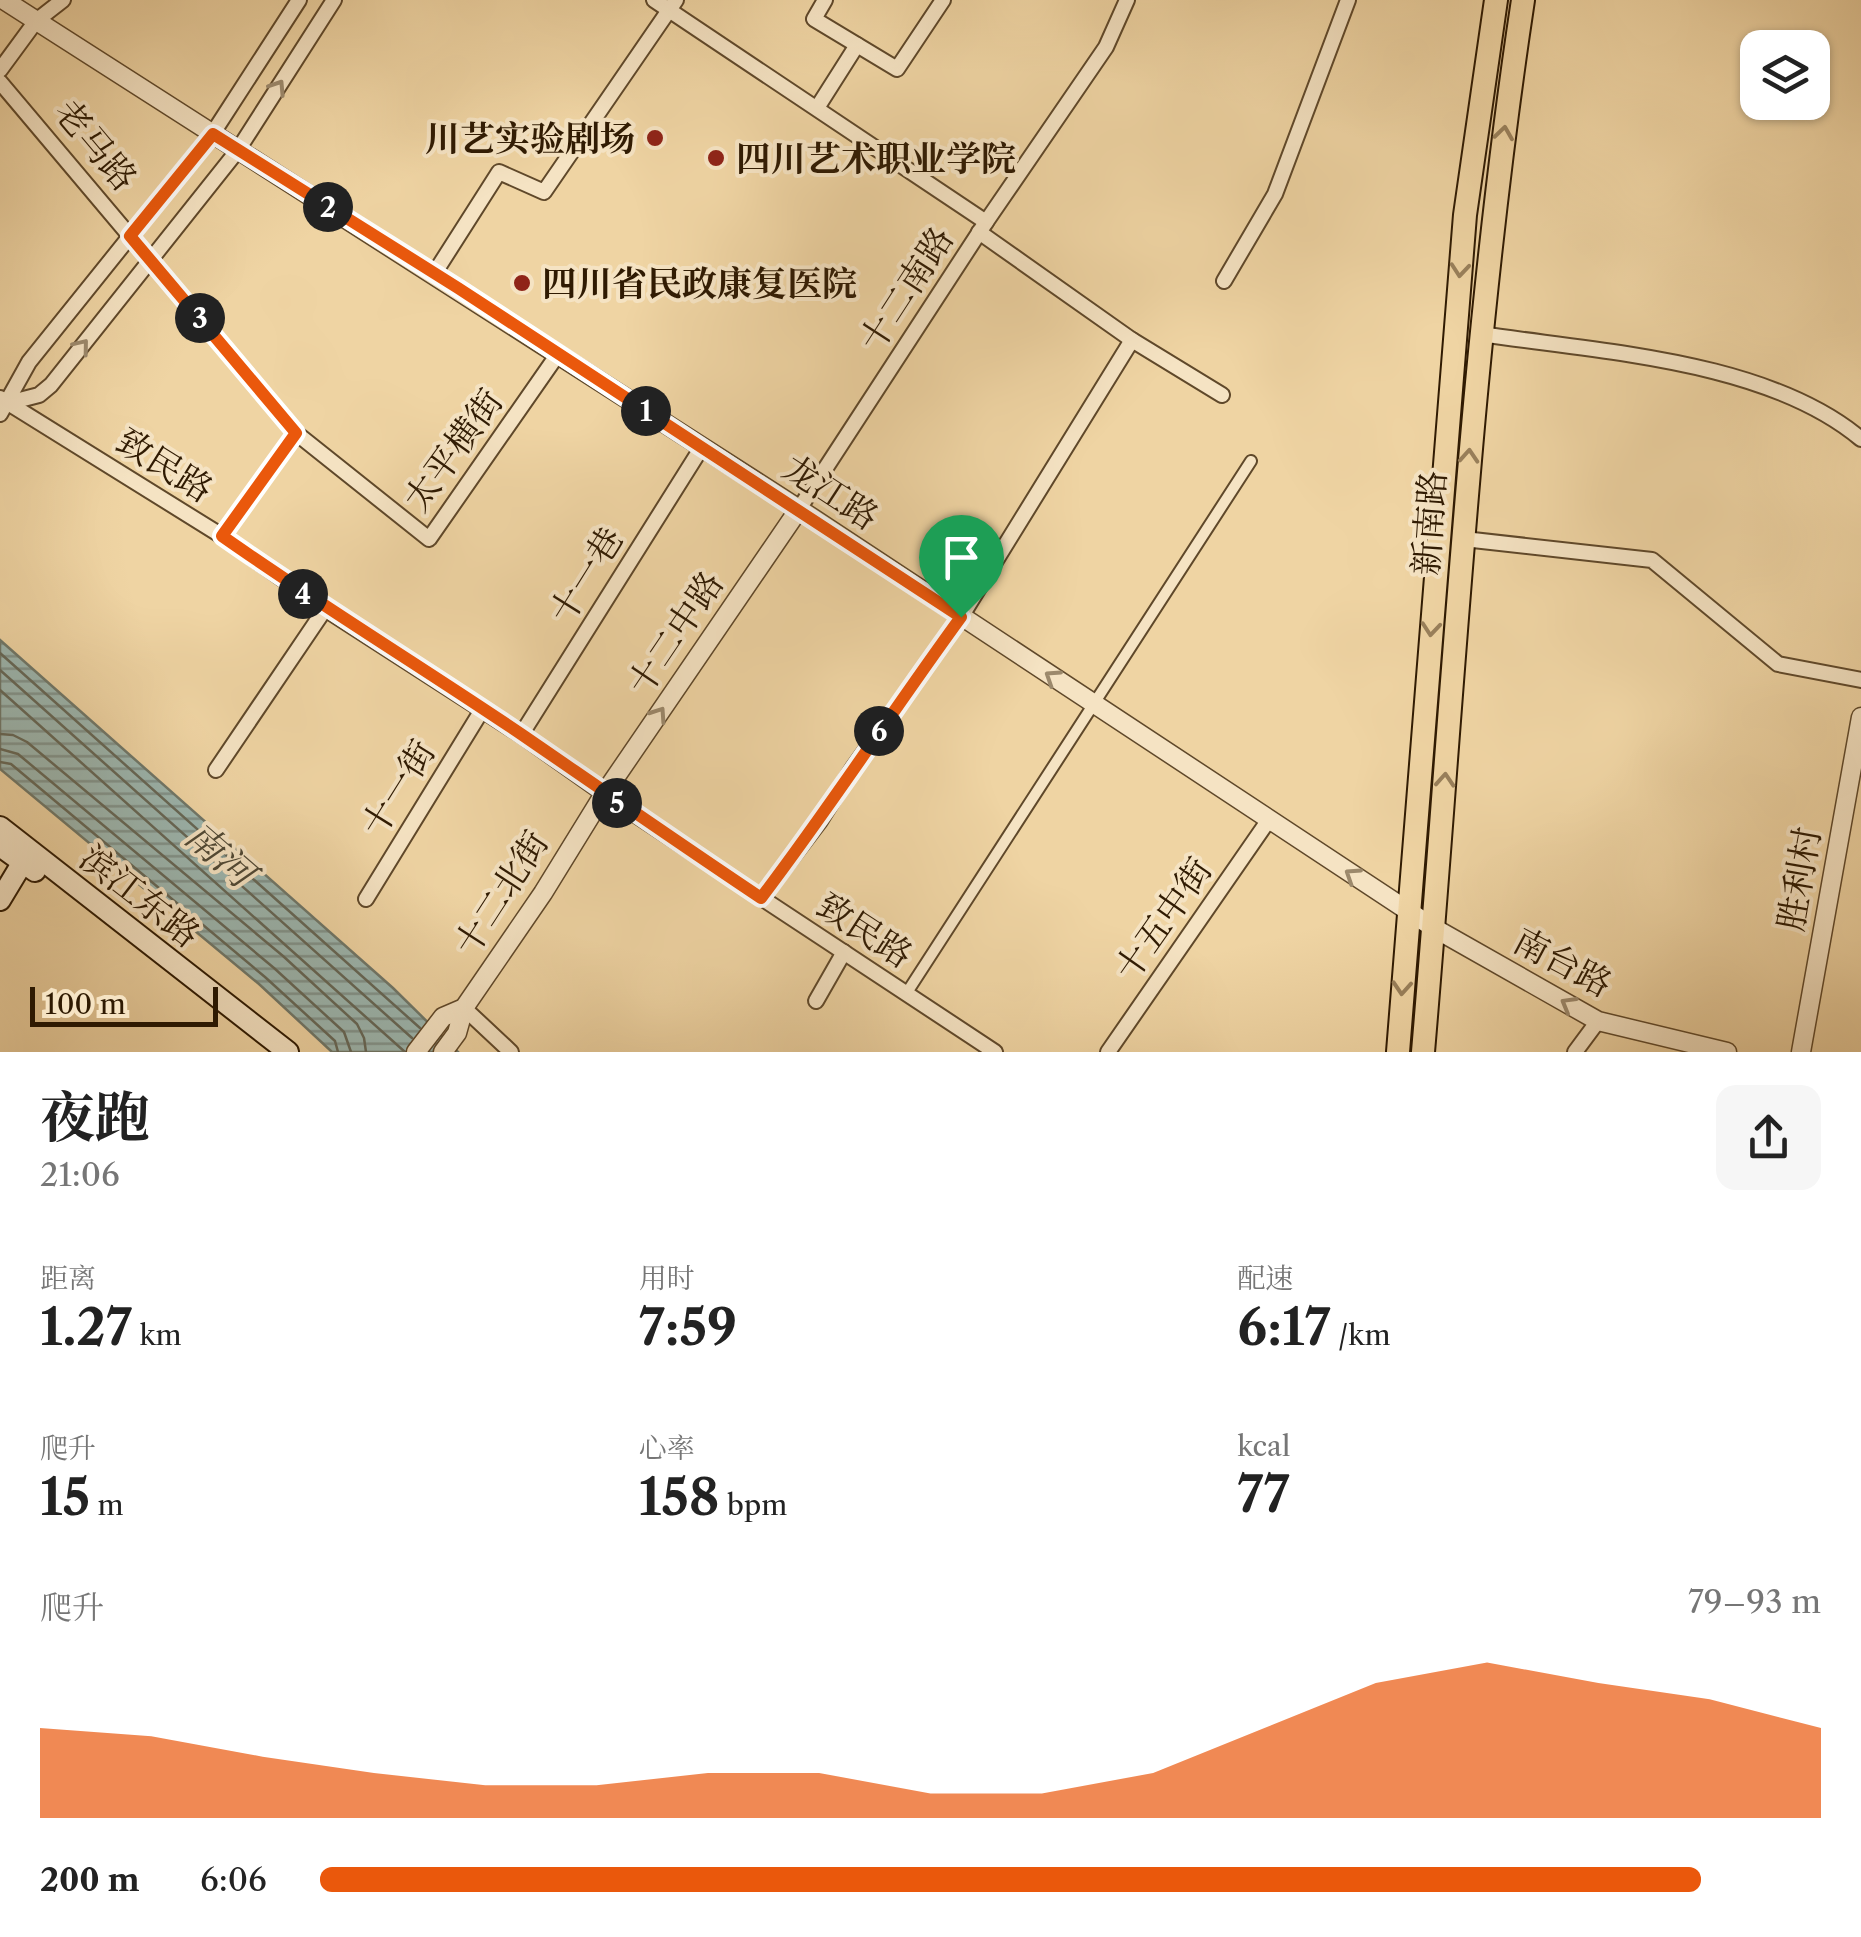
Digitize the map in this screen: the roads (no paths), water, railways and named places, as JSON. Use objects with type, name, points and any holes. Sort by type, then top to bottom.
[{"type":"main road","name":"新南路","points":[[1398,1052],[1465,216],[1496,0]]},
{"type":"main road","name":"新南路","points":[[1423,1052],[1469,448],[1491,223],[1523,0]]},
{"type":"main road","name":"滨江东路","points":[[0,828],[27,856],[273,1052]]},
{"type":"main road","name":"滨江东路","points":[[0,846],[27,856],[288,1052]]},
{"type":"main road","points":[[0,900],[27,856]]},
{"type":"street","name":"老马路","points":[[4,0],[238,150]]},
{"type":"street","points":[[0,70],[36,21],[63,0]]},
{"type":"street","points":[[3,405],[29,362],[213,134],[298,0]]},
{"type":"street","points":[[3,405],[39,395],[51,385],[238,150],[334,0]]},
{"type":"street","points":[[825,0],[814,18],[897,69],[943,0]]},
{"type":"street","name":"十二南路","points":[[799,510],[982,227],[1106,47],[1127,0]]},
{"type":"street","points":[[1224,281],[1275,194],[1348,0]]},
{"type":"street","points":[[434,274],[499,172],[544,192],[666,3],[982,227],[1132,340],[1222,395]]},
{"type":"street","points":[[817,108],[858,45]]},
{"type":"street","name":"老马路","points":[[0,82],[296,433]]},
{"type":"street","name":"龙江路","points":[[238,150],[799,510],[1434,928]]},
{"type":"street","points":[[1481,334],[1724,372],[1784,393],[1861,439]]},
{"type":"street","points":[[761,898],[961,617],[1132,340]]},
{"type":"street","name":"太平横街","points":[[296,433],[429,539],[558,354]]},
{"type":"street","name":"致民路","points":[[3,405],[222,536],[325,609],[521,734],[604,794],[995,1052]]},
{"type":"street","points":[[222,536],[296,433]]},
{"type":"street","name":"十一巷","points":[[521,734],[702,447]]},
{"type":"street","points":[[906,994],[1251,461]]},
{"type":"street","name":"十二中路","points":[[604,794],[799,510]]},
{"type":"street","points":[[1464,539],[1652,560],[1778,664],[1861,680]]},
{"type":"street","points":[[216,770],[325,609]]},
{"type":"street","name":"十一街","points":[[366,899],[482,710]]},
{"type":"street","name":"胜利村","points":[[1800,1052],[1861,716]]},
{"type":"street","name":"十二北街","points":[[416,1052],[443,1017],[464,1008],[604,794]]},
{"type":"street","name":"十五中街","points":[[1108,1052],[1268,821]]},
{"type":"street","name":"南台路","points":[[1434,928],[1598,1021],[1727,1052]]},
{"type":"street","points":[[816,1001],[844,952]]},
{"type":"street","points":[[443,1052],[457,1033],[464,1008],[511,1052]]},
{"type":"street","points":[[1574,1052],[1598,1021]]},
{"type":"water","name":"南河","points":[[0,640],[393,988],[458,1052],[332,1052],[259,984],[0,769]]},
{"type":"place","name":"川艺实验剧场","points":[[655,138]]},
{"type":"place","name":"四川艺术职业学院","points":[[716,158]]},
{"type":"place","name":"四川省民政康复医院","points":[[522,283]]}]
